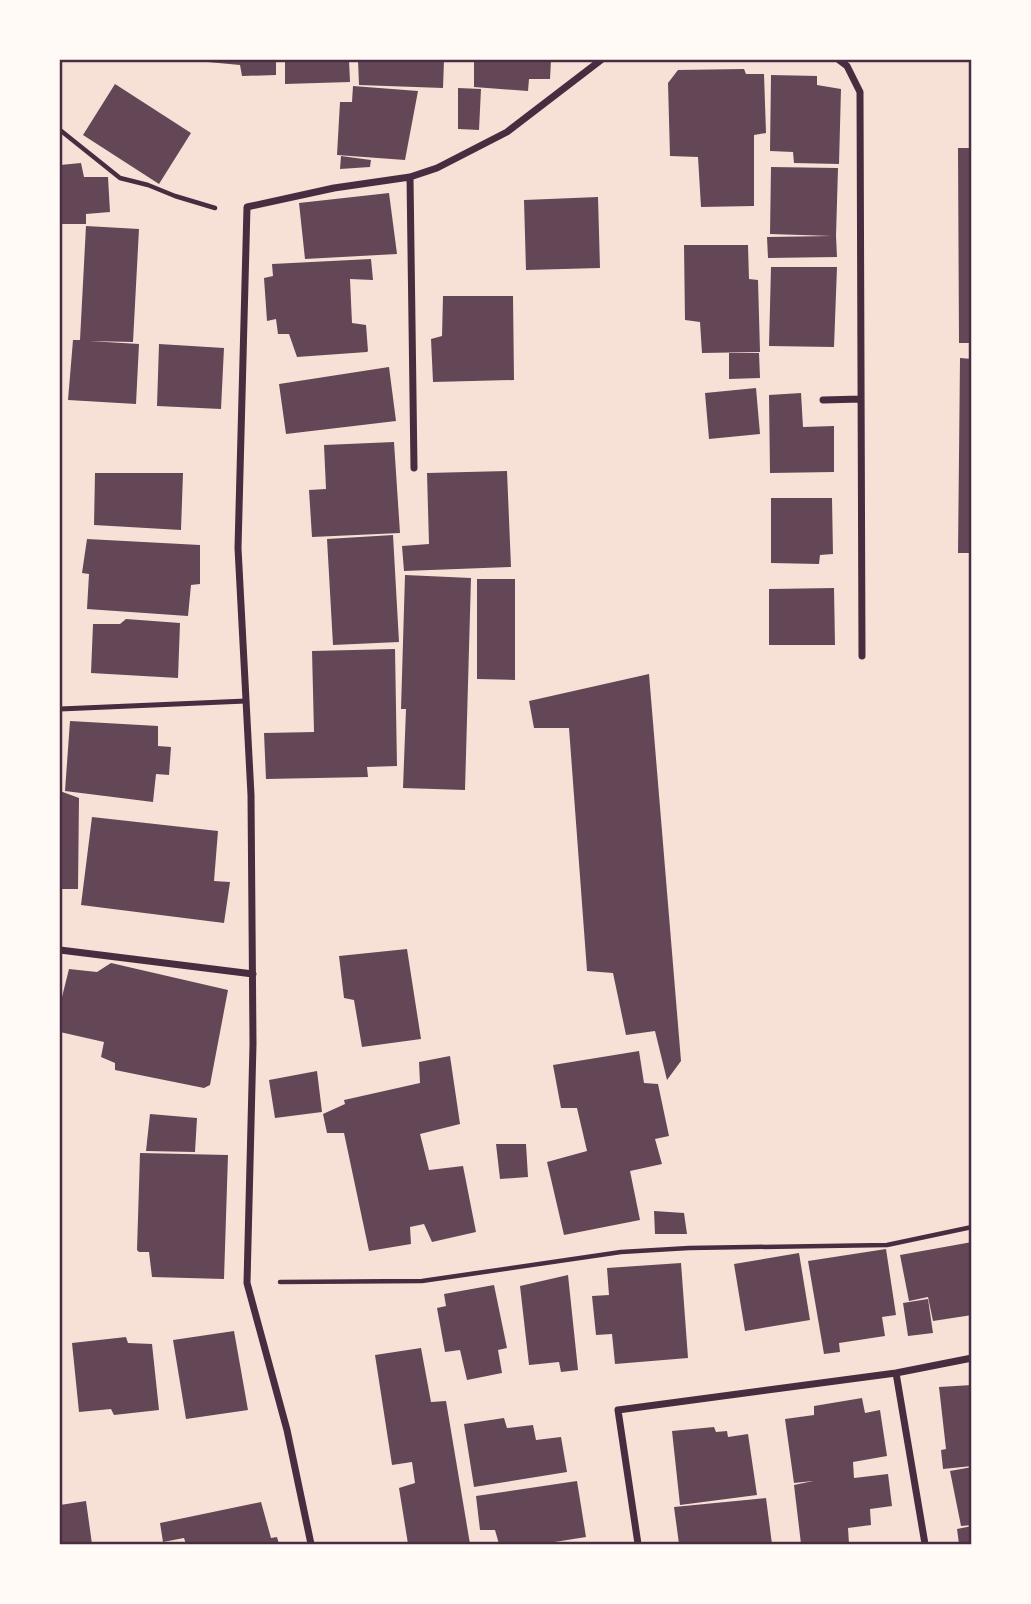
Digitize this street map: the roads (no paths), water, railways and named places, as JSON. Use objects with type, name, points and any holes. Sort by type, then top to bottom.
[{"type":"street","points":[[312,1545],[287,1430],[247,1283],[253,1044],[251,795],[238,548],[247,207],[334,188],[410,177],[437,168],[507,132],[601,60]]},
{"type":"street","points":[[839,60],[846,66],[860,92],[862,656]]},
{"type":"street","points":[[410,177],[414,468]]},
{"type":"street","points":[[823,400],[861,399]]},
{"type":"street","points":[[60,950],[253,974]]},
{"type":"street","points":[[638,1545],[618,1409],[896,1373],[971,1358]]},
{"type":"street","points":[[896,1373],[925,1545]]},
{"type":"lane","points":[[60,709],[246,701]]}]
